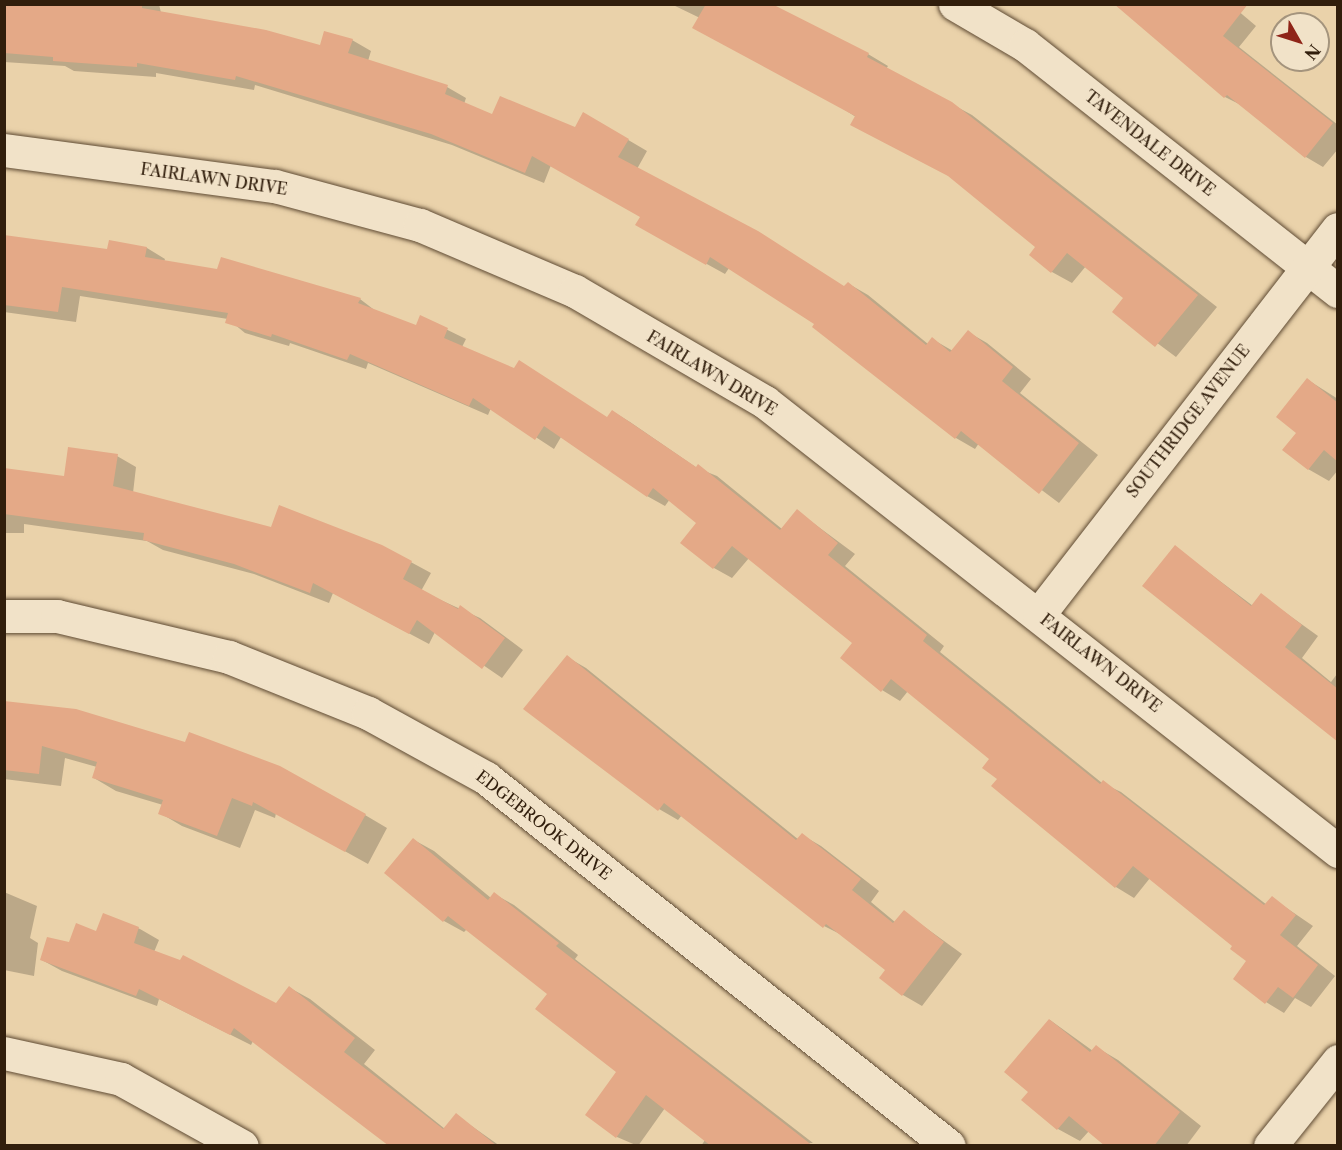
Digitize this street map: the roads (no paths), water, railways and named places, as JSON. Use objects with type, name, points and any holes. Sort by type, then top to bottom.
[{"type":"street","name":"TAVENDALE DRIVE","points":[[956,4],[1025,45],[1338,291]]},
{"type":"street","name":"FAIRLAWN DRIVE","points":[[4,150],[274,186],[420,225],[575,291],[765,402],[1039,614],[1338,851]]},
{"type":"street","name":"SOUTHRIDGE AVENUE","points":[[1039,614],[1338,229]]},
{"type":"street","name":"EDGEBROOK DRIVE","points":[[4,616],[57,616],[229,657],[368,713],[486,778],[950,1146]]},
{"type":"street","points":[[4,1053],[121,1079],[242,1146]]},
{"type":"street","points":[[1270,1146],[1338,1061]]}]
